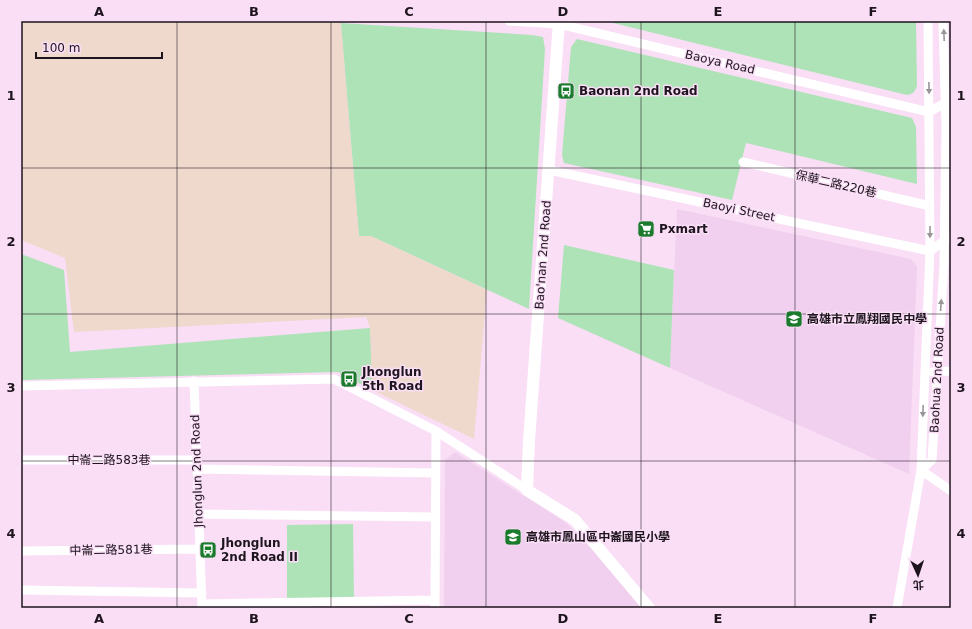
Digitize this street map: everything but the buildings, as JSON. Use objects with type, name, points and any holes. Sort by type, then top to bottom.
[{"type":"street","name":"Baoya Road","points":[[509,21],[559,22],[929,112]]},
{"type":"street","name":"Baohua 2nd Road","points":[[897,608],[921,470],[930,251],[928,21]]},
{"type":"street","name":"Baohua 2nd Road","points":[[921,470],[932,460],[937,372],[948,239],[943,21]]},
{"type":"street","name":"Bao'nan 2nd Road","points":[[527,490],[529,441],[559,22]]},
{"type":"street","points":[[945,103],[951,83]]},
{"type":"street","points":[[929,112],[945,103],[951,95]]},
{"type":"street","name":"保華二路220巷","points":[[743,162],[930,206]]},
{"type":"street","name":"Baoyi Street","points":[[549,170],[930,251]]},
{"type":"street","points":[[930,251],[948,239]]},
{"type":"street","points":[[924,372],[951,372]]},
{"type":"street","points":[[21,386],[334,379],[436,431],[575,520],[649,608]]},
{"type":"street","name":"Jhonglun 2nd Road","points":[[194,381],[202,606]]},
{"type":"street","points":[[202,606],[435,604],[436,431]]},
{"type":"street","name":"中崙二路583巷","points":[[21,460],[436,473]]},
{"type":"street","points":[[921,470],[951,491]]},
{"type":"street","points":[[199,514],[435,517]]},
{"type":"street","name":"中崙二路581巷","points":[[21,551],[200,549]]},
{"type":"street","points":[[21,590],[202,593]]},
{"type":"shaded area","points":[[21,21],[329,21],[341,23],[359,236],[371,236],[487,290],[474,439],[372,390],[370,328],[366,317],[74,332],[65,258],[21,240]]},
{"type":"shaded area","name":"高雄市立鳳翔國民中學","points":[[677,209],[911,259],[917,267],[909,474],[670,368]]},
{"type":"shaded area","name":"高雄市鳳山區中崙國民小學","points":[[455,452],[565,522],[597,552],[642,608],[444,608],[445,460]]},
{"type":"green space","points":[[605,21],[916,21],[917,86],[914,92],[907,95]]},
{"type":"green space","points":[[341,23],[532,35],[543,37],[545,49],[529,309],[371,236],[359,236]]},
{"type":"green space","points":[[577,39],[912,118],[916,127],[917,184],[746,143],[732,200],[564,163],[562,155],[571,47]]},
{"type":"green space","points":[[564,245],[674,270],[670,368],[558,318]]},
{"type":"green space","points":[[21,254],[64,270],[70,352],[370,328],[372,390],[338,372],[21,380]]},
{"type":"green space","points":[[353,524],[354,599],[287,600],[287,525]]},
{"type":"place","name":"Baonan 2nd Road","points":[[566,91]]},
{"type":"place","name":"Pxmart","points":[[646,229]]},
{"type":"place","name":"高雄市立鳳翔國民中學","points":[[794,319]]},
{"type":"place","name":"Jhonglun 5th Road","points":[[349,379]]},
{"type":"place","name":"高雄市鳳山區中崙國民小學","points":[[513,537]]},
{"type":"place","name":"Jhonglun 2nd Road II","points":[[208,550]]}]
